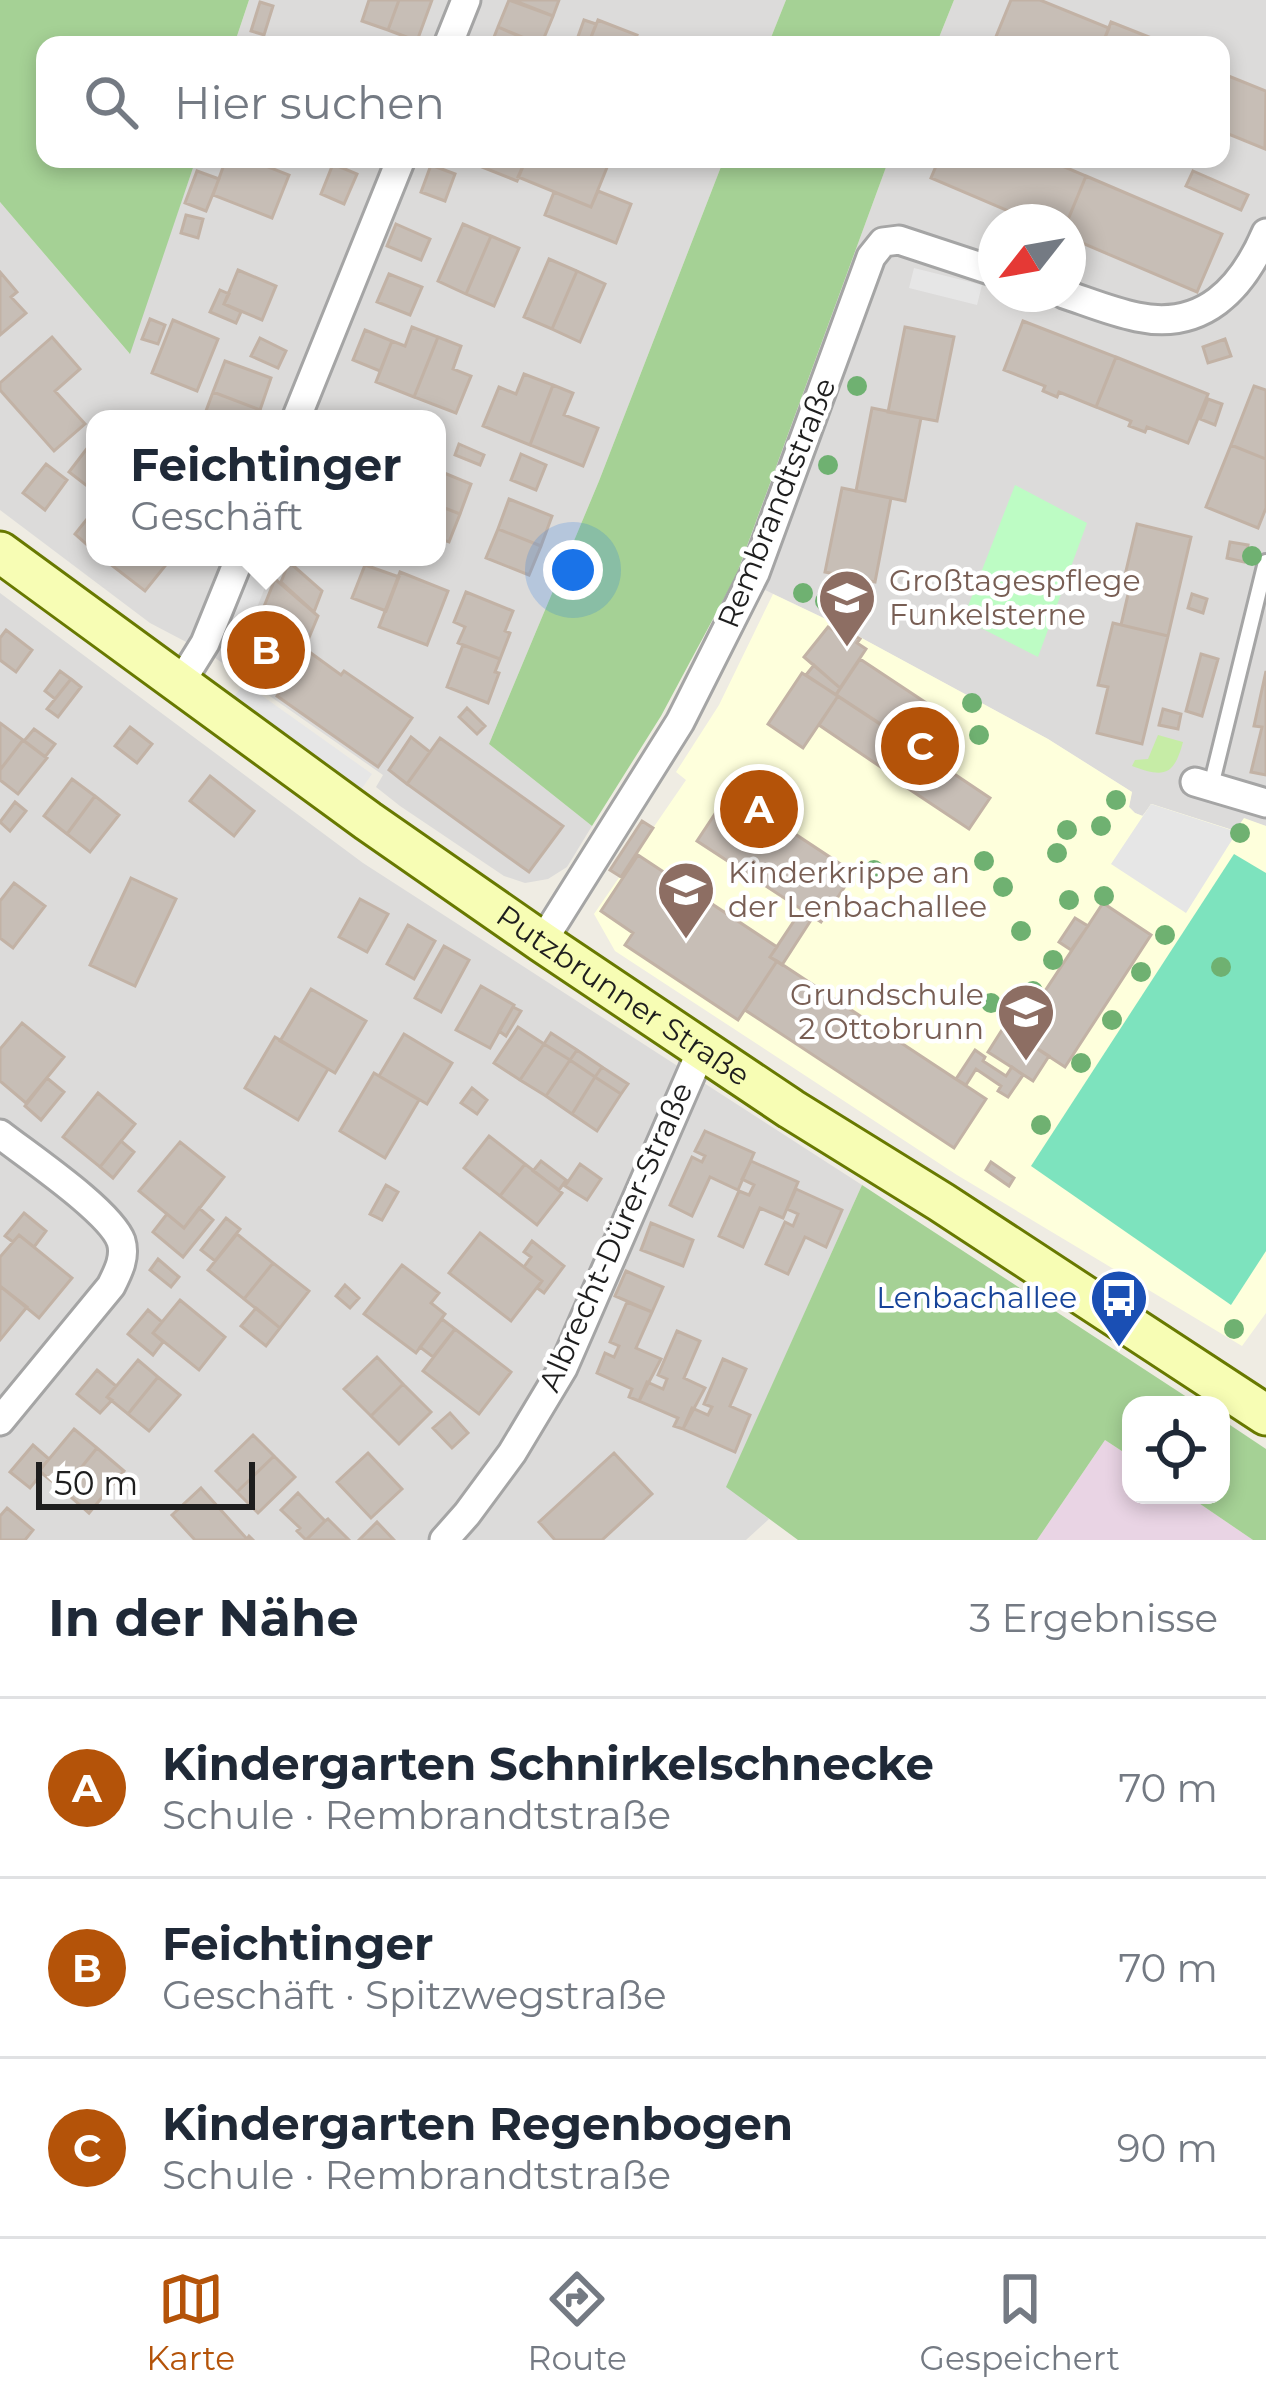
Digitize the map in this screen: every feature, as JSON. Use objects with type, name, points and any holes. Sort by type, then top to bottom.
[{"type":"main road","name":"Putzbrunner Straße","points":[[0,552],[542,942],[1266,1415]]},
{"type":"street","points":[[452,36],[466,0]]},
{"type":"street","points":[[300,410],[397,168]]},
{"type":"street","points":[[1086,301],[1138,318],[1190,315],[1220,302],[1241,279],[1266,233]]},
{"type":"street","name":"Rembrandtstraße","points":[[542,942],[680,722],[755,574],[871,257],[883,242],[898,240],[978,266]]},
{"type":"street","points":[[179,685],[205,643],[236,566]]},
{"type":"street","points":[[1203,784],[1266,803]]},
{"type":"street","name":"Albrecht-Dürer-Straße","points":[[444,1540],[512,1454],[563,1368],[702,1048]]},
{"type":"street","points":[[0,1134],[112,1226],[122,1244],[122,1264],[111,1286],[0,1421]]},
{"type":"lane","points":[[1203,784],[1266,562]]},
{"type":"shaded area","points":[[249,0],[786,0],[772,36],[237,36]]},
{"type":"shaded area","points":[[954,0],[1266,0],[1266,826],[1244,819],[1236,831],[1152,804],[1142,816],[1135,813],[1129,807],[1132,792],[1048,739],[832,622],[736,576],[886,168],[1230,168],[1230,36],[940,36]]},
{"type":"shaded area","points":[[193,168],[721,168],[599,481],[489,744],[592,826],[567,867],[548,879],[525,883],[504,876],[376,787],[383,775],[211,655],[150,623],[0,510],[0,202],[129,353]]},
{"type":"shaded area","points":[[914,268],[978,284],[978,301],[977,305],[909,288]]},
{"type":"shaded area","points":[[251,566],[271,572],[238,656],[219,648]]},
{"type":"shaded area","points":[[0,593],[363,863],[862,1185],[727,1486],[769,1519],[746,1540],[0,1540]]},
{"type":"shaded area","name":"Grundschule 2 Ottobrunn","points":[[773,594],[1048,739],[1132,792],[1129,807],[1135,813],[1143,816],[1151,804],[1235,831],[1244,818],[1266,826],[1266,1313],[1242,1346],[957,1175],[615,951],[594,914],[686,780],[676,772],[719,705]]},
{"type":"shaded area","points":[[244,683],[372,774],[360,791],[231,701]]},
{"type":"shaded area","points":[[1151,804],[1237,832],[1186,913],[1111,864]]},
{"type":"shaded area","points":[[1105,1440],[1122,1451],[1122,1504],[1200,1504],[1253,1540],[1037,1540]]},
{"type":"green space","points":[[0,0],[249,0],[237,36],[36,36],[36,168],[193,168],[130,354],[0,202]]},
{"type":"green space","points":[[786,0],[954,0],[940,36],[772,36]]},
{"type":"green space","points":[[721,168],[886,168],[736,576],[661,716],[592,826],[489,744],[599,481]]},
{"type":"green space","points":[[1015,485],[1087,523],[1038,657],[963,619]]},
{"type":"green space","points":[[1158,735],[1183,742],[1171,768],[1160,773],[1132,766],[1135,760],[1148,759]]},
{"type":"green space","points":[[1234,854],[1266,873],[1266,1251],[1231,1305],[1031,1166]]},
{"type":"green space","points":[[862,1185],[1185,1396],[1122,1396],[1122,1451],[1105,1440],[1037,1540],[798,1540],[726,1487]]},
{"type":"green space","points":[[1230,1425],[1266,1449],[1266,1540],[1253,1540],[1200,1504],[1230,1504]]},
{"type":"building","points":[[369,0],[399,0],[388,30],[362,21]]},
{"type":"building","points":[[399,0],[432,0],[419,36],[388,30]]},
{"type":"building","points":[[509,0],[553,16],[545,36],[520,36],[498,27]]},
{"type":"building","points":[[513,0],[559,0],[553,16]]},
{"type":"building","points":[[1011,0],[1040,0],[1109,28],[1106,36],[996,36]]},
{"type":"building","points":[[260,2],[273,6],[264,35],[251,31]]},
{"type":"building","points":[[584,20],[596,24],[591,36],[578,36]]},
{"type":"building","points":[[598,20],[637,35],[637,36],[592,36]]},
{"type":"building","points":[[1111,22],[1146,36],[1106,36]]},
{"type":"building","points":[[498,27],[518,36],[494,36]]},
{"type":"building","points":[[1230,77],[1266,91],[1265,149],[1230,135]]},
{"type":"building","points":[[223,168],[271,168],[289,175],[272,218],[213,195]]},
{"type":"building","points":[[331,168],[357,174],[344,204],[321,194]]},
{"type":"building","points":[[430,168],[455,174],[445,201],[421,192]]},
{"type":"building","points":[[484,168],[522,168],[517,181]]},
{"type":"building","points":[[522,168],[607,168],[591,207],[518,177]]},
{"type":"building","points":[[935,168],[1067,168],[1086,176],[1074,204],[992,204],[931,178]]},
{"type":"building","points":[[197,171],[219,179],[206,211],[185,203]]},
{"type":"building","points":[[1193,171],[1248,195],[1241,210],[1186,186]]},
{"type":"building","points":[[1086,176],[1222,234],[1197,292],[1086,245],[1086,204],[1074,204]]},
{"type":"building","points":[[598,191],[631,204],[616,243],[545,215],[554,192],[591,207]]},
{"type":"building","points":[[186,215],[203,219],[198,238],[181,233]]},
{"type":"building","points":[[396,224],[430,239],[421,260],[387,246]]},
{"type":"building","points":[[463,224],[491,236],[466,294],[438,281]]},
{"type":"building","points":[[491,236],[519,248],[494,306],[466,294]]},
{"type":"building","points":[[549,259],[577,271],[552,329],[524,317]]},
{"type":"building","points":[[238,270],[276,286],[262,320],[224,304]]},
{"type":"building","points":[[577,271],[605,284],[580,342],[552,329]]},
{"type":"building","points":[[0,272],[17,292],[11,297],[26,313],[0,335]]},
{"type":"building","points":[[389,274],[422,287],[410,315],[377,302]]},
{"type":"building","points":[[220,290],[229,294],[224,304],[241,312],[236,323],[210,312]]},
{"type":"building","points":[[150,319],[165,325],[158,344],[142,339]]},
{"type":"building","points":[[173,320],[218,339],[197,391],[152,373]]},
{"type":"building","points":[[1023,321],[1116,357],[1096,407],[1059,392],[1057,397],[1043,391],[1045,386],[1004,370]]},
{"type":"building","points":[[412,327],[438,337],[414,397],[376,382],[392,341],[405,346]]},
{"type":"building","points":[[905,327],[954,337],[937,421],[888,412]]},
{"type":"building","points":[[365,330],[392,341],[380,371],[353,360]]},
{"type":"building","points":[[52,337],[80,369],[55,391],[85,424],[54,451],[0,390],[0,383]]},
{"type":"building","points":[[438,337],[461,346],[453,369],[471,376],[456,413],[414,397]]},
{"type":"building","points":[[260,338],[286,351],[278,368],[251,356]]},
{"type":"building","points":[[1225,339],[1231,356],[1208,363],[1203,347]]},
{"type":"building","points":[[1116,357],[1208,394],[1188,443],[1147,427],[1145,432],[1129,426],[1131,421],[1096,407]]},
{"type":"building","points":[[225,361],[271,378],[260,410],[213,392]]},
{"type":"building","points":[[524,374],[553,385],[530,445],[483,426],[499,387],[516,394]]},
{"type":"building","points":[[553,385],[573,393],[564,415],[598,428],[583,466],[530,445]]},
{"type":"building","points":[[1254,386],[1266,390],[1266,459],[1231,445]]},
{"type":"building","points":[[213,392],[260,410],[206,410]]},
{"type":"building","points":[[1208,399],[1222,404],[1215,425],[1200,419]]},
{"type":"building","points":[[872,408],[921,418],[905,501],[856,491]]},
{"type":"building","points":[[459,444],[484,455],[480,465],[455,455]]},
{"type":"building","points":[[1231,445],[1266,459],[1266,508],[1258,528],[1206,507]]},
{"type":"building","points":[[86,450],[86,485],[69,472]]},
{"type":"building","points":[[521,454],[546,465],[536,490],[511,480]]},
{"type":"building","points":[[46,464],[67,480],[45,510],[23,493]]},
{"type":"building","points":[[446,474],[471,484],[460,514],[446,509]]},
{"type":"building","points":[[842,488],[891,498],[875,582],[825,572]]},
{"type":"building","points":[[509,499],[552,516],[541,546],[498,529]]},
{"type":"building","points":[[446,509],[460,514],[446,541]]},
{"type":"building","points":[[86,520],[86,544],[75,534]]},
{"type":"building","points":[[1137,524],[1191,537],[1168,636],[1121,625],[1129,590],[1122,588]]},
{"type":"building","points":[[498,529],[541,546],[529,575],[486,558]]},
{"type":"building","points":[[1230,542],[1248,545],[1244,562],[1227,558]]},
{"type":"building","points":[[113,566],[165,566],[145,591]]},
{"type":"building","points":[[287,566],[294,566],[322,591],[314,612],[281,582]]},
{"type":"building","points":[[365,566],[399,577],[386,611],[352,598]]},
{"type":"building","points":[[400,572],[448,591],[427,645],[379,627]]},
{"type":"building","points":[[275,579],[318,616],[303,652],[341,675],[344,671],[412,718],[378,767],[277,696],[286,682],[245,654]]},
{"type":"building","points":[[466,592],[513,611],[500,659],[458,643],[465,627],[454,622]]},
{"type":"building","points":[[1192,594],[1207,599],[1203,613],[1188,608]]},
{"type":"building","points":[[1113,623],[1168,636],[1142,744],[1097,733],[1108,687],[1098,685]]},
{"type":"building","points":[[828,627],[839,634],[842,628],[866,649],[840,688],[804,657]]},
{"type":"building","points":[[6,630],[32,650],[16,672],[0,660],[0,638]]},
{"type":"building","points":[[463,645],[500,659],[488,703],[447,687]]},
{"type":"building","points":[[1201,654],[1218,659],[1202,716],[1186,711]]},
{"type":"building","points":[[860,659],[955,722],[931,758],[836,695]]},
{"type":"building","points":[[814,665],[840,688],[836,695],[806,675]]},
{"type":"building","points":[[60,671],[71,679],[55,699],[45,691]]},
{"type":"building","points":[[1266,671],[1266,775],[1251,772],[1262,727],[1254,726]]},
{"type":"building","points":[[802,673],[838,696],[803,748],[768,724]]},
{"type":"building","points":[[71,679],[81,687],[58,717],[47,709]]},
{"type":"building","points":[[838,696],[908,742],[888,772],[819,725]]},
{"type":"building","points":[[467,708],[485,726],[477,734],[459,717]]},
{"type":"building","points":[[1163,709],[1181,714],[1178,729],[1159,725]]},
{"type":"building","points":[[0,723],[23,740],[0,770]]},
{"type":"building","points":[[130,727],[152,744],[137,763],[115,746]]},
{"type":"building","points":[[34,729],[55,744],[45,757],[24,741]]},
{"type":"building","points":[[949,730],[960,736],[940,764],[931,758]]},
{"type":"building","points":[[411,737],[430,752],[407,784],[389,770]]},
{"type":"building","points":[[440,738],[563,826],[529,872],[407,784]]},
{"type":"building","points":[[23,740],[47,758],[18,794],[0,780],[0,770]]},
{"type":"building","points":[[920,751],[990,798],[969,829],[900,783]]},
{"type":"building","points":[[210,776],[254,811],[234,836],[190,801]]},
{"type":"building","points":[[72,779],[95,796],[67,834],[44,816]]},
{"type":"building","points":[[730,791],[854,873],[821,922],[697,841]]},
{"type":"building","points":[[95,796],[119,815],[90,852],[67,834]]},
{"type":"building","points":[[15,802],[26,811],[10,831],[0,822]]},
{"type":"building","points":[[642,821],[653,828],[621,877],[610,870]]},
{"type":"building","points":[[638,855],[777,947],[770,957],[777,961],[738,1020],[625,945],[633,933],[601,911]]},
{"type":"building","points":[[131,878],[176,899],[135,986],[90,965]]},
{"type":"building","points":[[14,883],[45,906],[13,948],[0,938],[0,901]]},
{"type":"building","points":[[360,899],[388,914],[367,952],[339,937]]},
{"type":"building","points":[[1103,903],[1151,935],[1065,1067],[1016,1035]]},
{"type":"building","points":[[802,909],[813,917],[782,965],[770,957]]},
{"type":"building","points":[[1075,918],[1088,926],[1071,950],[1059,942]]},
{"type":"building","points":[[408,925],[435,941],[414,979],[387,964]]},
{"type":"building","points":[[444,946],[469,960],[441,1012],[415,998]]},
{"type":"building","points":[[777,961],[986,1099],[954,1148],[745,1010]]},
{"type":"building","points":[[481,986],[514,1005],[490,1048],[456,1030]]},
{"type":"building","points":[[311,989],[366,1021],[335,1073],[280,1041]]},
{"type":"building","points":[[513,1007],[521,1011],[506,1036],[499,1031]]},
{"type":"building","points":[[1014,1011],[1027,1019],[1016,1035],[1049,1056],[1033,1081],[988,1052]]},
{"type":"building","points":[[22,1023],[64,1057],[26,1103],[0,1081],[0,1049]]},
{"type":"building","points":[[518,1027],[544,1044],[520,1080],[494,1063]]},
{"type":"building","points":[[551,1033],[577,1050],[570,1060],[544,1044]]},
{"type":"building","points":[[404,1034],[452,1063],[427,1104],[379,1076]]},
{"type":"building","points":[[275,1037],[328,1069],[298,1120],[245,1088]]},
{"type":"building","points":[[544,1044],[570,1060],[546,1096],[520,1080]]},
{"type":"building","points":[[577,1050],[602,1067],[595,1077],[570,1060]]},
{"type":"building","points":[[975,1050],[1006,1076],[1012,1067],[1023,1075],[1008,1097],[998,1091],[1001,1086],[976,1069],[966,1085],[956,1079]]},
{"type":"building","points":[[570,1060],[595,1077],[572,1114],[546,1096]]},
{"type":"building","points":[[602,1067],[628,1084],[621,1094],[595,1077]]},
{"type":"building","points":[[374,1073],[419,1100],[385,1158],[340,1131]]},
{"type":"building","points":[[595,1077],[621,1094],[597,1131],[572,1114]]},
{"type":"building","points":[[47,1078],[64,1092],[41,1120],[25,1106]]},
{"type":"building","points":[[472,1088],[487,1100],[477,1114],[461,1103]]},
{"type":"building","points":[[98,1093],[135,1124],[100,1167],[63,1137]]},
{"type":"building","points":[[705,1131],[754,1153],[738,1190],[710,1177],[692,1216],[670,1205],[692,1157],[702,1162],[705,1156],[695,1151]]},
{"type":"building","points":[[489,1136],[525,1164],[500,1196],[464,1168]]},
{"type":"building","points":[[121,1141],[134,1152],[113,1178],[100,1167]]},
{"type":"building","points":[[180,1142],[224,1177],[184,1228],[139,1191]]},
{"type":"building","points":[[541,1161],[566,1180],[559,1190],[533,1171]]},
{"type":"building","points":[[751,1161],[798,1182],[783,1218],[760,1208],[743,1247],[719,1236],[739,1191],[749,1195],[754,1185],[742,1179]]},
{"type":"building","points":[[991,1162],[1014,1178],[1009,1186],[986,1170]]},
{"type":"building","points":[[525,1164],[562,1193],[537,1225],[500,1196]]},
{"type":"building","points":[[580,1164],[601,1179],[587,1200],[565,1186]]},
{"type":"building","points":[[386,1185],[398,1192],[382,1220],[370,1214]]},
{"type":"building","points":[[796,1189],[842,1210],[826,1247],[805,1237],[788,1274],[766,1264],[785,1222],[793,1226],[798,1214],[787,1209]]},
{"type":"building","points":[[199,1208],[213,1220],[183,1257],[153,1232],[167,1214],[184,1228]]},
{"type":"building","points":[[24,1213],[46,1231],[34,1247],[19,1235],[13,1242],[5,1236]]},
{"type":"building","points":[[226,1218],[240,1229],[215,1261],[201,1250]]},
{"type":"building","points":[[651,1223],[693,1240],[683,1266],[641,1250]]},
{"type":"building","points":[[480,1233],[542,1281],[511,1321],[449,1273]]},
{"type":"building","points":[[237,1234],[273,1263],[244,1299],[208,1270]]},
{"type":"building","points":[[19,1235],[72,1278],[39,1318],[0,1286],[0,1257]]},
{"type":"building","points":[[532,1241],[564,1266],[544,1293],[537,1288],[542,1281],[524,1267],[531,1257],[524,1252]]},
{"type":"building","points":[[158,1259],[179,1277],[171,1287],[150,1270]]},
{"type":"building","points":[[273,1263],[309,1291],[280,1328],[244,1299]]},
{"type":"building","points":[[402,1265],[439,1293],[431,1303],[445,1314],[416,1353],[364,1314]]},
{"type":"building","points":[[626,1271],[663,1287],[652,1312],[615,1296]]},
{"type":"building","points":[[345,1285],[359,1298],[350,1308],[336,1296]]},
{"type":"building","points":[[0,1286],[27,1307],[0,1340]]},
{"type":"building","points":[[180,1300],[225,1337],[199,1370],[153,1333]]},
{"type":"building","points":[[627,1302],[652,1312],[636,1348],[661,1359],[639,1401],[629,1397],[632,1389],[597,1373],[605,1353],[614,1357],[619,1346],[610,1342]]},
{"type":"building","points":[[256,1308],[280,1328],[266,1346],[241,1326]]},
{"type":"building","points":[[148,1310],[162,1322],[153,1333],[163,1342],[153,1355],[128,1334]]},
{"type":"building","points":[[442,1319],[455,1329],[433,1357],[420,1347]]},
{"type":"building","points":[[455,1329],[511,1372],[479,1414],[423,1371]]},
{"type":"building","points":[[677,1331],[700,1341],[684,1378],[705,1388],[683,1429],[674,1426],[678,1418],[639,1401],[647,1382],[663,1389],[667,1379],[658,1375]]},
{"type":"building","points":[[377,1357],[403,1384],[371,1416],[344,1389]]},
{"type":"building","points":[[723,1359],[746,1369],[730,1406],[750,1415],[735,1452],[683,1429],[692,1408],[708,1415],[712,1407],[704,1404]]},
{"type":"building","points":[[138,1360],[158,1377],[128,1414],[107,1397]]},
{"type":"building","points":[[97,1370],[116,1386],[107,1397],[112,1400],[100,1413],[77,1394]]},
{"type":"building","points":[[158,1377],[180,1395],[149,1431],[128,1414]]},
{"type":"building","points":[[403,1384],[431,1412],[399,1444],[371,1416]]},
{"type":"building","points":[[450,1413],[468,1433],[452,1448],[433,1428]]},
{"type":"building","points":[[74,1429],[97,1448],[63,1490],[39,1471]]},
{"type":"building","points":[[253,1435],[274,1456],[237,1492],[216,1471]]},
{"type":"building","points":[[33,1445],[49,1459],[30,1488],[10,1472]]},
{"type":"building","points":[[97,1448],[124,1471],[89,1513],[63,1490]]},
{"type":"building","points":[[368,1453],[402,1489],[371,1518],[337,1482]]},
{"type":"building","points":[[614,1453],[652,1494],[602,1540],[555,1540],[539,1522]]},
{"type":"building","points":[[274,1456],[295,1477],[258,1513],[237,1492]]},
{"type":"building","points":[[201,1488],[253,1540],[195,1540],[172,1515]]},
{"type":"building","points":[[298,1493],[325,1521],[306,1540],[281,1510]]},
{"type":"building","points":[[7,1508],[33,1530],[25,1540],[0,1540],[0,1516]]},
{"type":"building","points":[[325,1521],[349,1540],[306,1540]]},
{"type":"building","points":[[377,1522],[394,1540],[359,1540]]},
{"type":"place","name":"Großtagespflege Funkelsterne","points":[[847,649]]},
{"type":"place","name":"Feichtinger","points":[[266,650]]},
{"type":"place","name":"Kindergarten Regenbogen","points":[[920,746]]},
{"type":"place","name":"Kindergarten Schnirkelschnecke","points":[[759,809]]},
{"type":"place","name":"Kinderkrippe an der Lenbachallee","points":[[686,941]]},
{"type":"place","name":"Grundschule 2 Ottobrunn","points":[[1026,1063]]},
{"type":"place","name":"Lenbachallee","points":[[1119,1349]]}]
